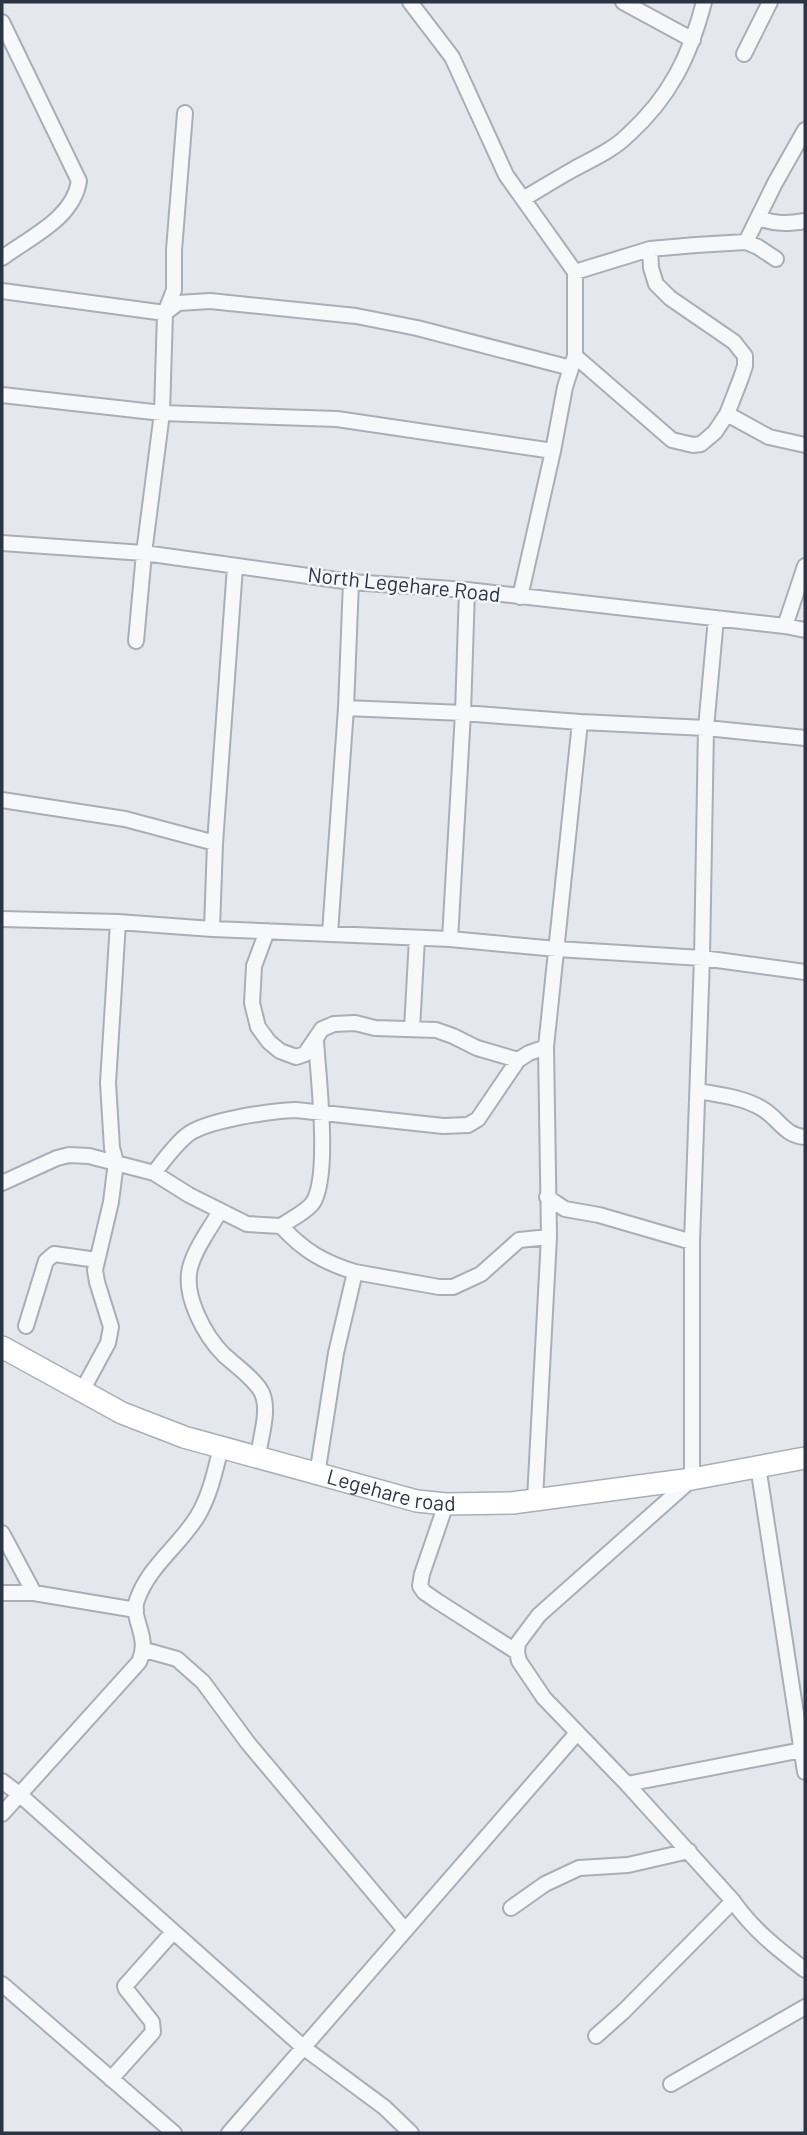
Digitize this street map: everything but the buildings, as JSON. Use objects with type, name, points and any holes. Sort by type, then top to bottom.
[{"type":"main road","name":"Legehare road","points":[[2,1347],[122,1413],[184,1437],[417,1501],[446,1504],[512,1503],[692,1479],[805,1458]]},
{"type":"street","points":[[410,2],[452,57],[506,175],[575,272],[573,362],[565,387],[520,597]]},
{"type":"street","points":[[623,2],[693,40]]},
{"type":"street","points":[[523,200],[601,155],[627,136],[670,88],[693,40],[704,2]]},
{"type":"street","points":[[744,54],[770,2]]},
{"type":"street","points":[[2,22],[79,181],[77,194],[58,218],[2,258]]},
{"type":"street","points":[[135,640],[162,413],[165,313],[174,290],[174,250],[185,113]]},
{"type":"street","points":[[746,242],[805,130]]},
{"type":"street","points":[[758,218],[785,224],[805,220]]},
{"type":"street","points":[[575,272],[650,249],[746,242],[776,259]]},
{"type":"street","points":[[2,292],[165,313],[178,303],[210,301],[356,316],[417,328],[573,362],[672,440],[701,444],[715,432],[727,414],[745,366],[745,356],[734,342],[670,298],[656,284],[651,268],[650,249]]},
{"type":"street","points":[[2,395],[162,413],[337,419],[553,451]]},
{"type":"street","points":[[727,414],[769,437],[805,445]]},
{"type":"street","name":"North Legehare Road","points":[[2,544],[144,553],[351,582],[467,590],[805,630]]},
{"type":"street","points":[[785,626],[805,566]]},
{"type":"street","points":[[212,929],[215,843],[235,567]]},
{"type":"street","points":[[330,933],[346,708],[351,582]]},
{"type":"street","points":[[450,939],[467,590]]},
{"type":"street","points":[[716,618],[706,728],[702,958],[692,1242],[692,1479],[539,1615],[518,1643],[517,1652],[519,1661],[544,1698],[689,1851],[747,1920],[805,1970]]},
{"type":"street","points":[[346,708],[706,728],[805,738]]},
{"type":"street","points":[[536,1499],[549,1237],[547,1047],[580,722]]},
{"type":"street","points":[[2,800],[125,819],[215,843]]},
{"type":"street","points":[[2,919],[118,922],[212,929],[450,939],[702,958],[805,972]]},
{"type":"street","points":[[82,1391],[108,1343],[110,1327],[97,1282],[97,1260],[111,1202],[116,1162],[112,1148],[108,1083],[118,922]]},
{"type":"street","points":[[267,931],[254,966],[252,1003],[258,1027],[279,1051],[296,1057],[305,1054],[323,1029],[334,1024],[355,1023],[374,1028],[436,1030],[477,1048],[518,1060]]},
{"type":"street","points":[[412,1030],[417,938]]},
{"type":"street","points":[[2,1183],[45,1162],[69,1155],[89,1156],[155,1173],[189,1195],[247,1224],[281,1226],[309,1207],[319,1191],[321,1112],[316,1041]]},
{"type":"street","points":[[155,1173],[188,1134],[206,1126],[274,1111],[321,1112],[443,1126],[468,1125],[478,1119],[518,1060],[547,1047]]},
{"type":"street","points":[[698,1091],[752,1103],[773,1114],[782,1128],[796,1136],[805,1136]]},
{"type":"street","points":[[547,1197],[565,1209],[598,1215],[692,1242]]},
{"type":"street","points":[[220,1211],[190,1268],[193,1305],[210,1340],[262,1392],[264,1415],[258,1457]]},
{"type":"street","points":[[281,1226],[298,1244],[318,1258],[355,1272],[439,1287],[453,1287],[481,1274],[519,1240],[549,1237]]},
{"type":"street","points":[[26,1326],[46,1261],[51,1255],[97,1260]]},
{"type":"street","points":[[317,1475],[336,1353],[355,1272]]},
{"type":"street","points":[[2,1814],[139,1662],[145,1650],[136,1601],[158,1563],[196,1518],[211,1489],[221,1447]]},
{"type":"street","points":[[758,1466],[805,1772]]},
{"type":"street","points":[[446,1504],[420,1586],[437,1601],[517,1652]]},
{"type":"street","points":[[2,1533],[34,1593]]},
{"type":"street","points":[[2,1593],[34,1593],[136,1610]]},
{"type":"street","points":[[145,1650],[177,1659],[203,1682],[257,1753],[405,1930]]},
{"type":"street","points":[[229,2133],[577,1733]]},
{"type":"street","points":[[627,1784],[802,1750]]},
{"type":"street","points":[[2,1781],[303,2047],[384,2107],[411,2133]]},
{"type":"street","points":[[511,1908],[545,1884],[579,1868],[628,1865],[689,1851]]},
{"type":"street","points":[[596,2036],[733,1901]]},
{"type":"street","points":[[111,2079],[153,2032],[152,2022],[125,1986],[173,1932]]},
{"type":"street","points":[[2,1984],[174,2133]]},
{"type":"street","points":[[671,2084],[805,2007]]}]
